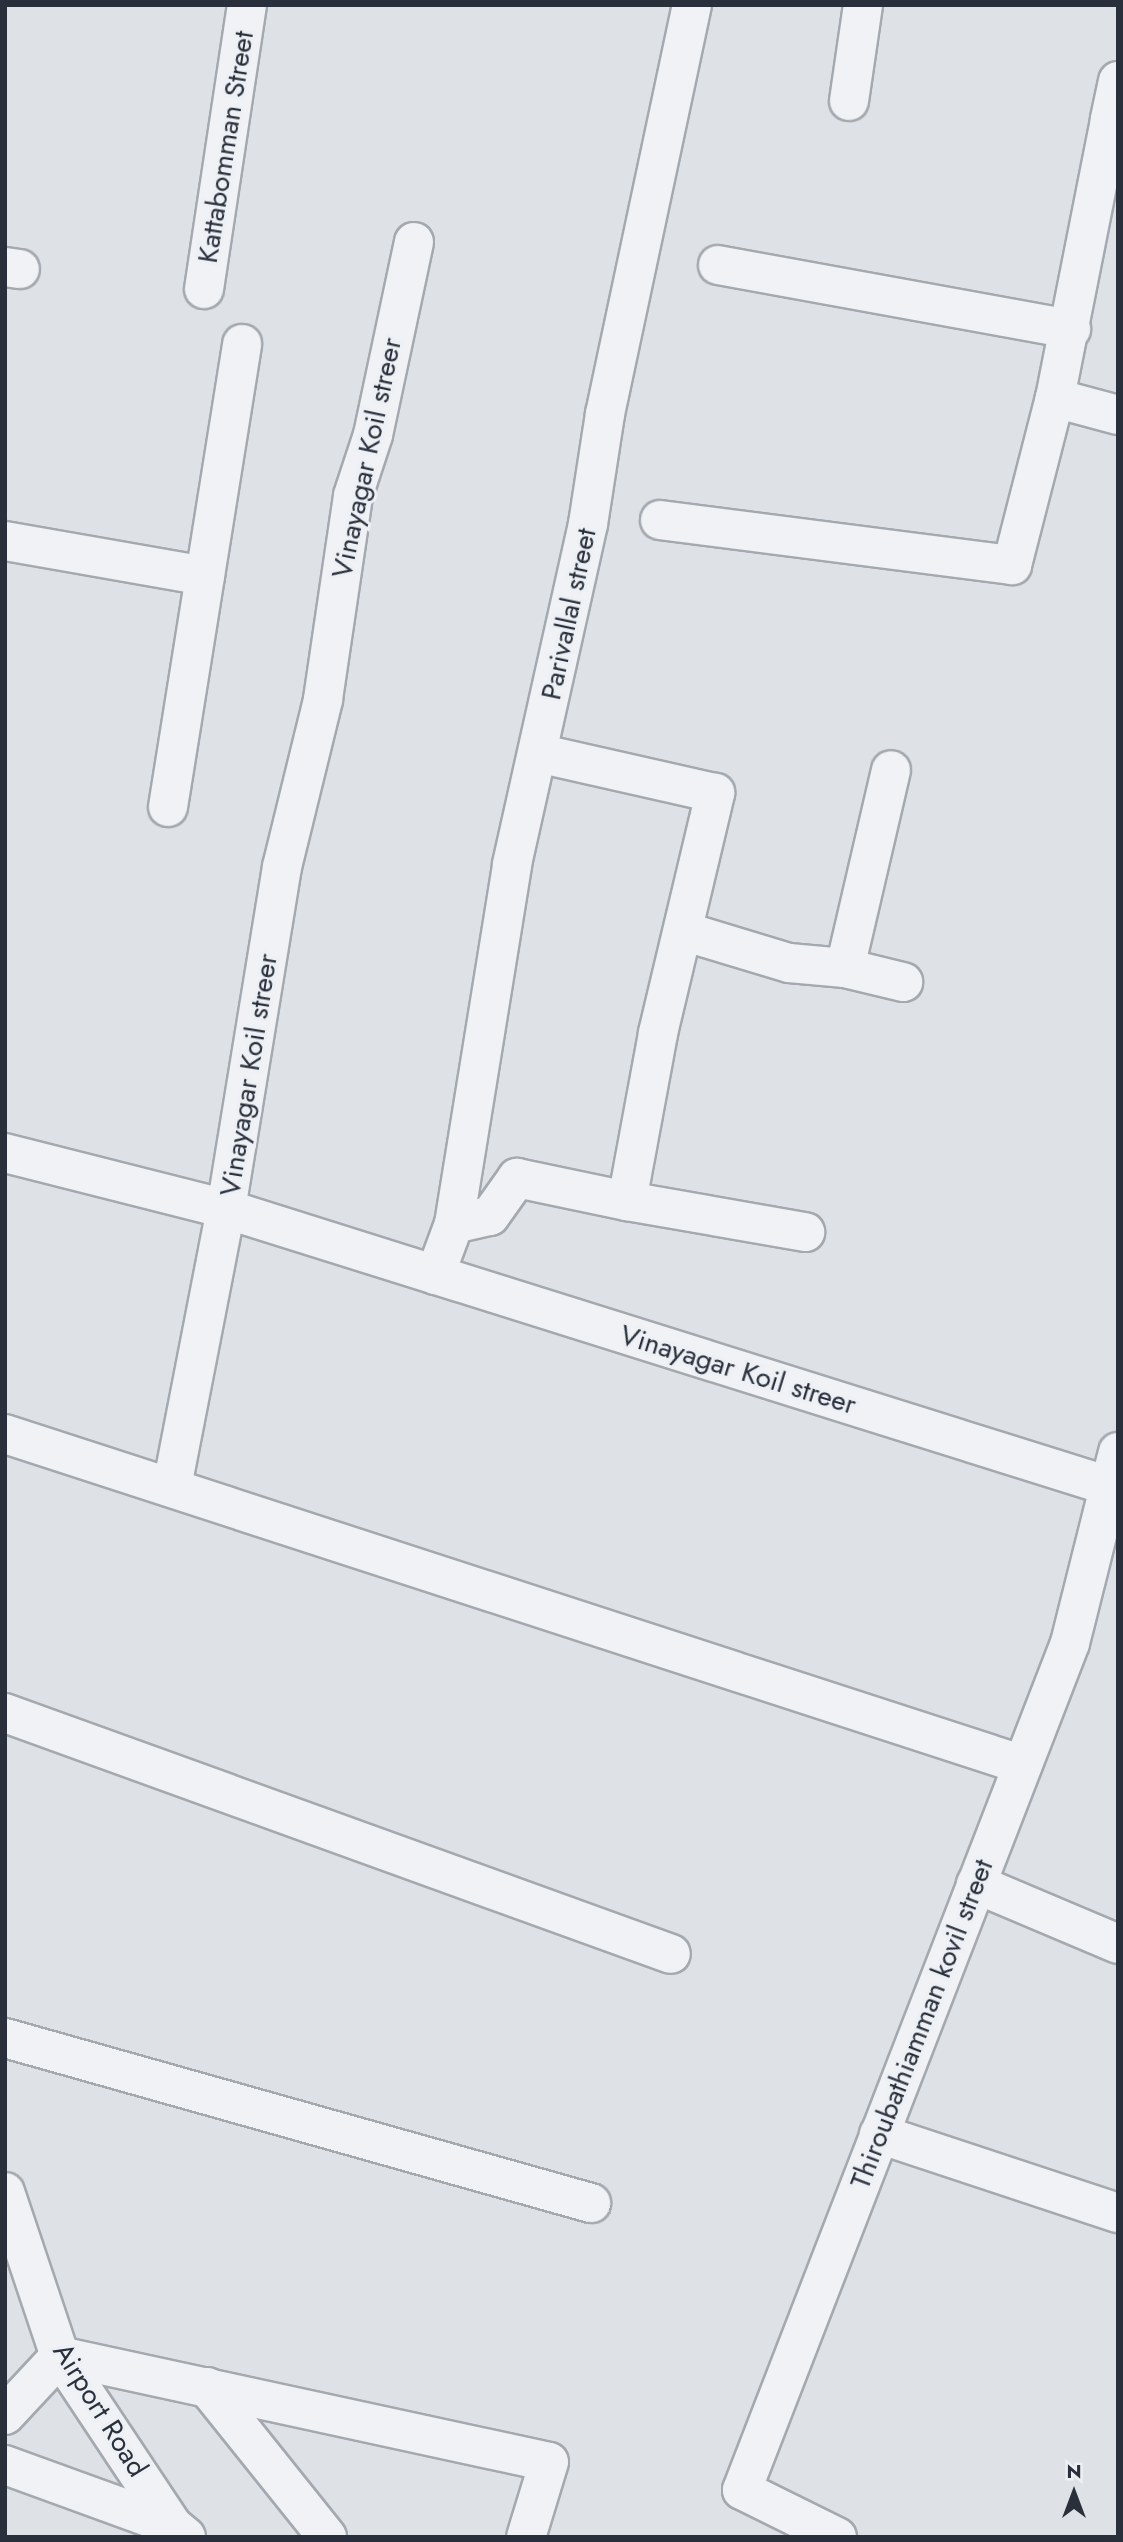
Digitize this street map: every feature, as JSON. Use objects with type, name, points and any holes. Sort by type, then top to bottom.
[{"type":"street","name":"Kattabomman Street","points":[[204,289],[247,5]]},
{"type":"street","name":"Parivallal street","points":[[435,1275],[454,1224],[512,864],[538,753],[692,5]]},
{"type":"street","points":[[849,101],[863,5]]},
{"type":"street","points":[[660,520],[1012,565],[1071,329],[1114,121],[1118,81]]},
{"type":"street","name":"Vinayagar Koil streer","points":[[414,242],[373,435],[353,496],[323,699],[282,867],[226,1209],[435,1275],[1113,1469]]},
{"type":"street","points":[[718,265],[1071,329]]},
{"type":"street","points":[[167,807],[242,344]]},
{"type":"street","points":[[1055,398],[1118,415]]},
{"type":"street","points":[[5,541],[205,576]]},
{"type":"street","points":[[538,753],[715,793],[683,931],[627,1201]]},
{"type":"street","points":[[845,968],[891,770]]},
{"type":"street","points":[[683,931],[789,963],[845,968],[903,982]]},
{"type":"street","points":[[5,1153],[226,1209],[172,1487]]},
{"type":"street","points":[[454,1224],[490,1216],[517,1178],[627,1201],[805,1232]]},
{"type":"street","points":[[5,1434],[1023,1765]]},
{"type":"street","name":"Thiroubathiamman kovil street","points":[[837,2537],[742,2490],[1070,1643],[1113,1469]]},
{"type":"street","points":[[5,1713],[671,1954]]},
{"type":"street","points":[[976,1884],[1118,1944]]},
{"type":"street","points":[[5,2038],[590,2203]]},
{"type":"street","points":[[879,2134],[1118,2213]]},
{"type":"street","name":"Airport Road","points":[[5,2192],[60,2356],[180,2531]]},
{"type":"street","points":[[5,2415],[60,2356],[549,2462],[526,2537]]},
{"type":"street","points":[[207,2387],[327,2537]]},
{"type":"street","points":[[5,2465],[180,2531]]}]
